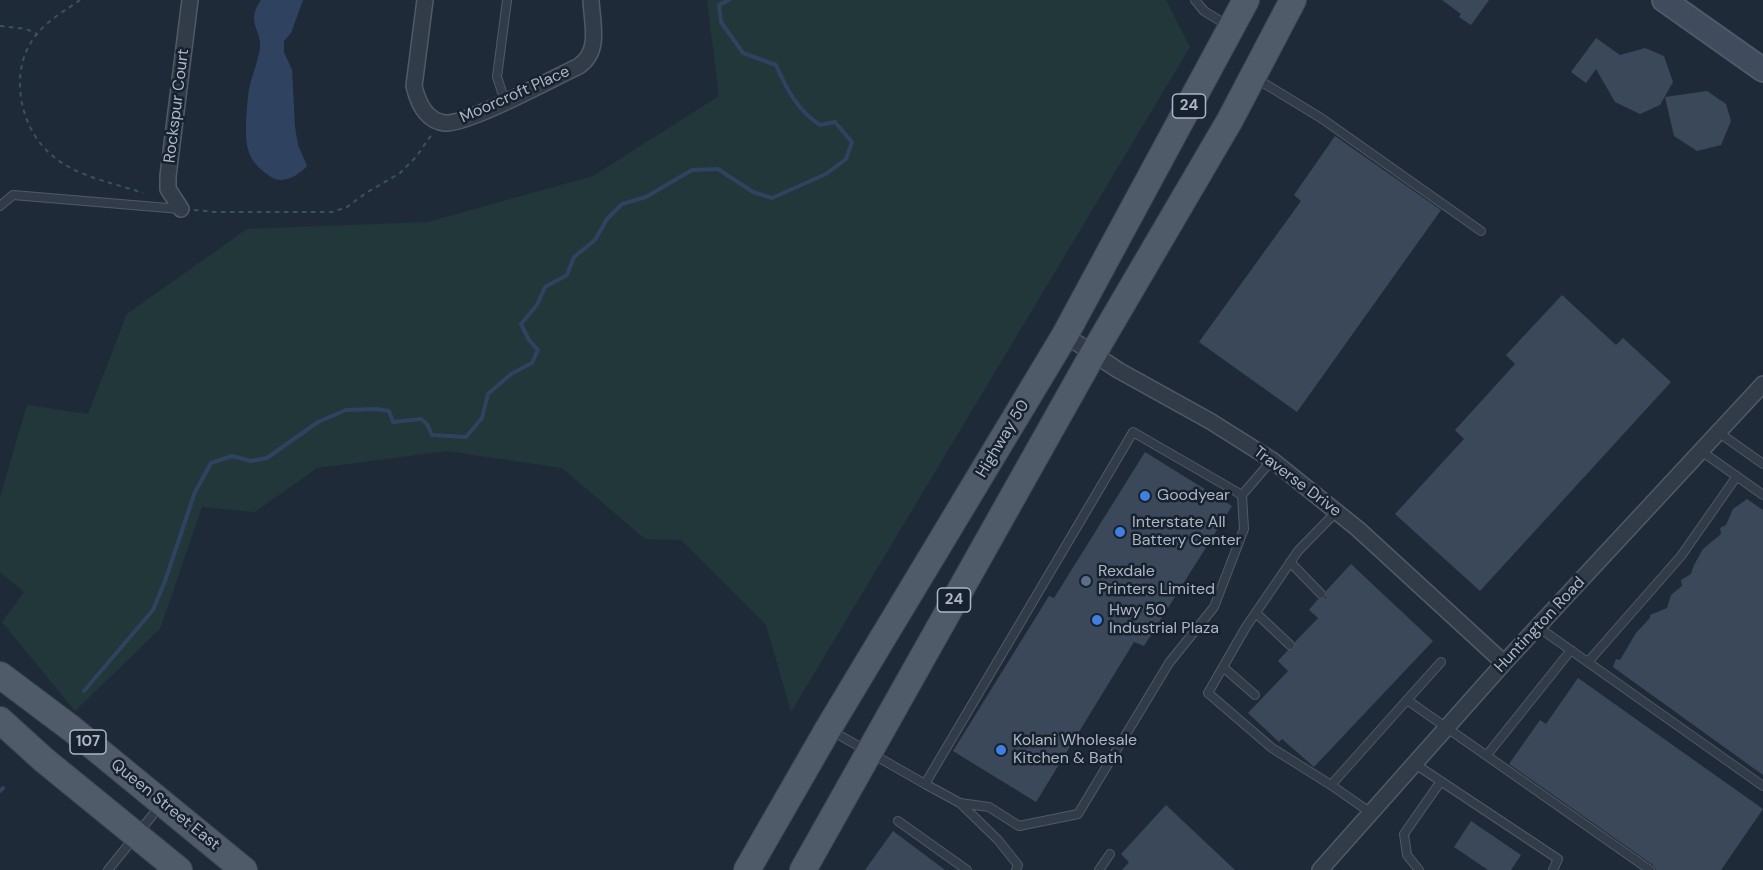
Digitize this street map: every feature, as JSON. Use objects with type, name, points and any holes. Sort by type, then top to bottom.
[{"type":"main road","name":"Highway 50","points":[[747,870],[828,729],[1065,335],[1246,0]]},
{"type":"main road","name":"24","points":[[803,870],[1093,354],[1224,131],[1293,0]]},
{"type":"main road","name":"Queen Street East","points":[[0,675],[72,729],[244,870]]},
{"type":"main road","name":"107","points":[[0,720],[44,760],[179,870]]},
{"type":"street","name":"Rockspur Court","points":[[181,209],[168,189],[168,176],[190,0]]},
{"type":"street","name":"Moorcroft Place","points":[[425,0],[414,87],[417,100],[424,111],[439,122],[453,123],[466,119],[586,61],[592,54],[594,42],[591,0]]},
{"type":"street","points":[[1664,0],[1763,70]]},
{"type":"street","name":"Traverse Drive","points":[[1065,335],[1118,370],[1210,421],[1272,460],[1337,511],[1504,663]]},
{"type":"street","name":"Huntington Road","points":[[1320,870],[1504,663],[1763,384]]},
{"type":"lane","points":[[504,101],[498,77],[507,0]]},
{"type":"lane","points":[[1195,0],[1204,11],[1231,27]]},
{"type":"lane","points":[[1253,76],[1320,118],[1481,231]]},
{"type":"lane","points":[[0,206],[13,195],[181,209]]},
{"type":"lane","points":[[925,784],[1133,432],[1242,495]]},
{"type":"lane","points":[[1718,432],[1763,464]]},
{"type":"lane","points":[[1701,451],[1763,495]]},
{"type":"lane","points":[[960,803],[989,807],[1019,826],[1078,814],[1169,663],[1214,607],[1244,529],[1242,495],[1272,460]]},
{"type":"lane","points":[[1588,662],[1681,556],[1737,476]]},
{"type":"lane","points":[[1337,511],[1290,562],[1208,693],[1272,748],[1371,813]]},
{"type":"lane","points":[[1290,562],[1321,594]]},
{"type":"lane","points":[[1256,613],[1290,645]]},
{"type":"lane","points":[[1538,627],[1763,786]]},
{"type":"lane","points":[[1487,755],[1571,650]]},
{"type":"lane","points":[[1330,785],[1441,662]]},
{"type":"lane","points":[[1223,667],[1255,695]]},
{"type":"lane","points":[[1407,700],[1650,870]]},
{"type":"lane","points":[[828,729],[960,803],[998,840],[1018,865],[1016,870]]},
{"type":"lane","points":[[1415,764],[1557,859],[1553,870]]},
{"type":"lane","points":[[1419,870],[1407,855],[1404,834],[1441,781]]},
{"type":"lane","points":[[108,870],[162,803]]},
{"type":"lane","points":[[898,821],[968,870]]},
{"type":"lane","points":[[1099,870],[1110,854]]},
{"type":"path","points":[[80,0],[37,34],[28,48],[22,65],[21,84],[21,102],[25,118],[48,152],[68,166],[143,193]]},
{"type":"path","points":[[0,26],[26,29],[37,34]]},
{"type":"path","points":[[181,209],[216,212],[332,212],[347,207],[408,167],[424,147],[439,122]]},
{"type":"green space","points":[[707,0],[1166,0],[1190,47],[791,712],[766,625],[681,540],[645,539],[562,468],[447,451],[317,468],[255,512],[202,507],[160,629],[75,711],[2,622],[24,592],[0,572],[0,497],[27,405],[88,414],[127,314],[247,229],[428,222],[593,176],[719,96]]},
{"type":"water","points":[[261,0],[303,0],[291,33],[284,41],[284,52],[292,70],[298,145],[307,166],[295,176],[281,180],[271,177],[254,162],[249,154],[246,136],[249,89],[260,48],[254,15]]},
{"type":"building","points":[[1442,0],[1489,0],[1471,25],[1459,17],[1461,14]]},
{"type":"building","points":[[1596,38],[1620,55],[1645,48],[1664,56],[1673,82],[1660,105],[1640,114],[1615,102],[1596,69],[1586,83],[1571,72]]},
{"type":"building","points":[[1707,91],[1726,104],[1731,121],[1721,145],[1697,151],[1674,136],[1665,97]]},
{"type":"building","points":[[1335,136],[1441,210],[1297,412],[1199,342],[1301,201],[1294,195]]},
{"type":"building","points":[[1562,295],[1616,345],[1623,338],[1671,382],[1480,591],[1395,514],[1464,439],[1455,430],[1515,364],[1506,355]]},
{"type":"building","name":"Hwy 50 Industrial Plaza","points":[[1145,452],[1232,506],[1144,646],[1134,642],[1036,802],[953,751],[1049,596],[1054,598]]},
{"type":"building","points":[[1747,499],[1763,510],[1763,775],[1613,667],[1616,659],[1620,660],[1650,615],[1667,608],[1671,595],[1682,586],[1681,580],[1691,574],[1703,549],[1721,534],[1720,528],[1726,525],[1733,509]]},
{"type":"building","points":[[1351,564],[1433,641],[1314,767],[1282,739],[1279,742],[1248,713],[1288,671],[1278,661],[1288,650],[1294,649],[1295,642],[1318,618],[1309,610],[1318,599],[1326,598],[1326,591]]},
{"type":"building","points":[[1578,678],[1763,809],[1721,870],[1656,870],[1653,865],[1509,764],[1540,720],[1546,724]]},
{"type":"building","points":[[1166,805],[1235,870],[1122,870],[1129,862],[1121,854]]},
{"type":"building","points":[[1471,821],[1521,855],[1511,870],[1488,870],[1454,847]]},
{"type":"building","points":[[893,831],[945,870],[865,870]]},
{"type":"waterway","points":[[84,691],[153,610],[195,492],[211,463],[232,456],[251,461],[267,458],[318,422],[346,410],[389,411],[393,422],[421,419],[427,424],[432,435],[466,437],[482,418],[488,394],[511,374],[532,363],[538,350],[529,340],[521,324],[537,305],[545,287],[567,275],[574,257],[595,240],[607,219],[622,204],[646,197],[692,170],[718,169],[753,192],[772,198],[826,174],[846,159],[852,142],[835,122],[820,125],[805,113],[784,82],[776,65],[743,53],[721,22],[719,5],[729,0]]},
{"type":"waterway","points":[[0,791],[3,788]]},
{"type":"place","name":"Goodyear","points":[[1145,496]]},
{"type":"place","name":"Interstate All Battery Center","points":[[1120,532]]},
{"type":"place","name":"Rexdale Printers Limited","points":[[1086,581]]},
{"type":"place","name":"Hwy 50 Industrial Plaza","points":[[1097,620]]},
{"type":"place","name":"Kolani Wholesale Kitchen & Bath","points":[[1001,750]]}]
